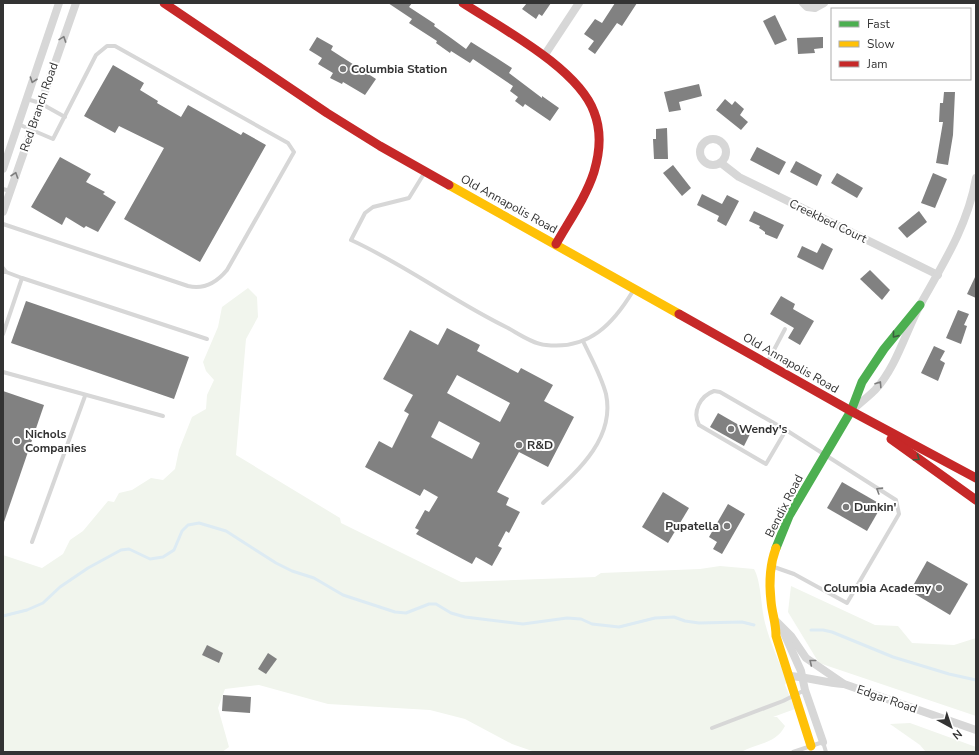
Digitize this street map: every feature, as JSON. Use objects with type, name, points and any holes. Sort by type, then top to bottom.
[{"type":"main road","name":"Old Annapolis Road","points":[[164,3],[327,113],[425,172],[556,244],[851,411],[976,478]]},
{"type":"main road","points":[[463,3],[544,56],[565,72],[584,92],[595,113],[599,127],[598,156],[594,170],[588,188],[556,244]]},
{"type":"main road","name":"Bendix Road","points":[[812,749],[776,636],[776,621],[771,603],[771,567],[779,538],[789,516],[851,411],[862,382],[884,349],[920,305]]},
{"type":"main road","name":"Old Annapolis Road","points":[[851,411],[976,500]]},
{"type":"street","name":"Red Branch Road","points":[[3,169],[59,3]]},
{"type":"street","name":"Red Branch Road","points":[[3,212],[6,190],[32,129],[76,3]]},
{"type":"street","points":[[544,56],[579,3]]},
{"type":"street","points":[[803,3],[807,7],[815,8],[824,3]]},
{"type":"street","name":"Creekbed Court","points":[[721,163],[738,177],[938,276]]},
{"type":"street","points":[[851,411],[875,389],[897,355],[920,305],[938,276],[961,227],[976,183]]},
{"type":"street","name":"Bendix Road","points":[[776,621],[784,632],[802,676],[805,690],[823,742]]},
{"type":"street","name":"Edgar Road","points":[[776,621],[791,636],[806,658],[844,684],[976,730]]},
{"type":"street","name":"Edgar Road","points":[[790,676],[802,676],[829,684],[844,684]]},
{"type":"lane","points":[[3,224],[188,286],[197,288],[207,286],[222,276],[226,270],[294,152],[288,143],[115,46],[107,46],[96,55],[66,117],[53,139],[18,124]]},
{"type":"lane","points":[[27,99],[40,103],[66,117]]},
{"type":"lane","points":[[425,172],[409,198],[373,207],[365,213],[351,240],[395,262],[488,318],[535,342],[546,345],[557,345],[582,341],[598,332],[614,320],[634,288]]},
{"type":"lane","points":[[4,271],[207,339]]},
{"type":"lane","points":[[3,334],[22,278]]},
{"type":"lane","points":[[767,364],[785,329]]},
{"type":"lane","points":[[543,503],[576,472],[590,455],[600,439],[605,423],[607,411],[606,395],[600,376],[582,341]]},
{"type":"lane","points":[[3,372],[84,396],[163,416]]},
{"type":"lane","points":[[771,567],[794,574],[847,603],[899,514],[896,500],[824,456],[786,430],[720,392],[714,391],[704,397],[696,412],[696,419],[699,425],[766,464],[786,430]]},
{"type":"lane","points":[[32,542],[84,396]]},
{"type":"lane","points":[[712,728],[805,690]]},
{"type":"lane","points":[[793,752],[812,749],[823,742],[826,752]]},
{"type":"shaded area","points":[[248,288],[257,297],[258,317],[246,339],[236,455],[340,518],[341,523],[461,582],[595,577],[601,573],[700,569],[720,566],[754,569],[760,587],[767,630],[787,681],[785,685],[795,709],[773,717],[777,717],[785,726],[781,732],[771,740],[741,752],[535,752],[512,744],[465,719],[430,710],[328,704],[259,685],[225,689],[218,708],[229,747],[222,752],[3,752],[3,555],[42,568],[63,554],[70,540],[83,531],[108,501],[114,502],[119,493],[132,490],[151,478],[163,480],[175,469],[179,450],[192,417],[206,409],[207,395],[214,380],[206,371],[203,362],[218,327],[222,307]]},
{"type":"shaded area","points":[[791,586],[875,625],[898,626],[912,643],[954,645],[976,638],[976,716],[819,663],[788,612]]},
{"type":"shaded area","points":[[910,723],[976,747],[976,752],[926,752],[920,745],[890,724]]},
{"type":"building","points":[[388,3],[412,3],[409,7],[435,24],[434,26],[466,49],[471,42],[495,57],[512,68],[509,73],[542,98],[542,96],[559,108],[550,121],[525,104],[523,107],[515,101],[518,97],[510,91],[513,86],[473,59],[470,63],[451,51],[450,53],[436,43],[437,41],[409,23],[412,19]]},
{"type":"building","points":[[527,3],[551,3],[542,16],[539,14],[536,19],[522,9]]},
{"type":"building","points":[[615,3],[637,3],[622,26],[617,23],[595,54],[588,49],[594,41],[584,34],[595,19],[602,23]]},
{"type":"building","points":[[775,15],[787,40],[775,45],[763,21]]},
{"type":"building","name":"Columbia Station","points":[[317,37],[333,46],[331,50],[376,79],[365,95],[343,82],[342,84],[330,78],[333,73],[318,64],[322,58],[309,50]]},
{"type":"building","points":[[823,37],[823,48],[814,49],[815,53],[798,54],[797,38]]},
{"type":"building","points":[[113,65],[144,83],[140,90],[158,101],[157,103],[181,117],[188,105],[241,135],[243,132],[266,145],[200,262],[124,219],[164,148],[119,126],[115,133],[84,116]]},
{"type":"building","points":[[699,84],[702,96],[679,102],[681,110],[669,112],[664,92]]},
{"type":"building","points":[[944,92],[955,92],[953,135],[948,165],[936,163],[943,122],[939,122],[940,103],[943,103]]},
{"type":"building","points":[[725,99],[732,105],[735,101],[744,109],[740,115],[748,122],[741,130],[716,110]]},
{"type":"building","points":[[667,128],[668,159],[654,159],[653,139],[656,139],[656,129]]},
{"type":"building","points":[[757,147],[786,162],[779,175],[750,160]]},
{"type":"building","points":[[60,157],[91,174],[86,182],[105,192],[103,194],[116,202],[98,232],[86,226],[84,228],[66,217],[62,225],[31,207]]},
{"type":"building","points":[[796,161],[822,175],[817,186],[790,172]]},
{"type":"building","points":[[673,165],[691,188],[682,196],[663,173]]},
{"type":"building","points":[[837,173],[863,188],[857,198],[831,183]]},
{"type":"building","points":[[933,173],[947,179],[935,208],[921,203]]},
{"type":"building","points":[[702,194],[722,204],[727,195],[739,201],[726,226],[717,221],[719,216],[697,205]]},
{"type":"building","points":[[754,211],[784,225],[777,239],[765,234],[765,232],[759,228],[760,226],[749,221]]},
{"type":"building","points":[[919,211],[927,222],[907,238],[898,228]]},
{"type":"building","points":[[822,243],[833,249],[823,270],[797,257],[802,246],[817,253]]},
{"type":"building","points":[[870,270],[890,290],[882,300],[860,279]]},
{"type":"building","points":[[976,275],[976,298],[967,294]]},
{"type":"building","points":[[781,296],[795,304],[793,309],[814,321],[800,345],[788,338],[794,328],[770,314]]},
{"type":"building","points":[[26,301],[189,357],[174,399],[11,343]]},
{"type":"building","points":[[958,310],[969,314],[964,325],[967,326],[961,344],[946,338]]},
{"type":"building","name":"R&D","points":[[447,328],[480,345],[477,351],[518,373],[521,368],[553,385],[544,401],[574,417],[548,467],[519,452],[497,492],[509,498],[506,505],[520,512],[509,533],[506,531],[498,546],[502,548],[492,566],[476,557],[472,564],[416,534],[419,530],[415,528],[425,510],[429,512],[438,497],[424,489],[420,496],[365,467],[379,441],[392,448],[409,414],[404,411],[413,395],[383,379],[410,330],[438,345]],"holes":[[[457,375],[510,403],[500,422],[447,393]],[[439,421],[480,443],[472,459],[431,437]]]},
{"type":"building","points":[[934,346],[945,351],[940,360],[945,363],[938,381],[921,373]]},
{"type":"building","name":"Nichols Companies","points":[[3,391],[44,405],[4,522],[3,522]]},
{"type":"building","name":"Wendy's","points":[[718,413],[751,432],[744,446],[710,427]]},
{"type":"building","points":[[842,482],[882,505],[867,531],[827,508]]},
{"type":"building","points":[[663,492],[689,508],[668,543],[642,527]]},
{"type":"building","name":"Pupatella","points":[[728,504],[745,514],[722,554],[713,549],[717,542],[709,537]]},
{"type":"building","name":"Columbia Academy","points":[[927,561],[968,584],[950,615],[910,591]]},
{"type":"building","points":[[207,645],[223,653],[219,663],[202,655]]},
{"type":"building","points":[[268,653],[277,659],[266,674],[258,669]]},
{"type":"building","points":[[223,695],[251,697],[250,713],[222,711]]},
{"type":"waterway","points":[[3,616],[27,610],[43,603],[60,587],[88,568],[121,550],[129,549],[150,559],[163,557],[174,550],[182,531],[188,525],[199,523],[226,531],[276,563],[292,571],[314,578],[343,595],[395,612],[406,613],[429,604],[436,604],[451,613],[465,617],[523,624],[567,618],[581,619],[592,624],[619,627],[655,618],[674,617],[685,621],[699,623],[742,622],[754,625]]},
{"type":"waterway","points":[[811,630],[832,632],[893,657],[949,674],[976,680]]},
{"type":"traffic: fast","points":[[776,548],[789,516],[851,411],[862,382],[884,349],[920,305]]},
{"type":"traffic: slow","points":[[449,185],[679,314]]},
{"type":"traffic: slow","points":[[776,548],[770,574],[770,588],[776,636],[811,746]]},
{"type":"traffic: jam","points":[[164,3],[327,113],[380,146],[449,185]]},
{"type":"traffic: jam","points":[[463,3],[537,50],[556,65],[572,80],[585,96],[594,112],[599,134],[598,157],[594,172],[582,200],[556,244]]},
{"type":"traffic: jam","points":[[679,314],[851,411],[976,478]]},
{"type":"traffic: jam","points":[[891,439],[976,500]]},
{"type":"place","name":"Columbia Station","points":[[343,69]]},
{"type":"place","name":"Wendy's","points":[[731,429]]},
{"type":"place","name":"Nichols Companies","points":[[17,441]]},
{"type":"place","name":"R&D","points":[[519,445]]},
{"type":"place","name":"Dunkin'","points":[[846,507]]},
{"type":"place","name":"Pupatella","points":[[727,526]]},
{"type":"place","name":"Columbia Academy","points":[[939,588]]}]
